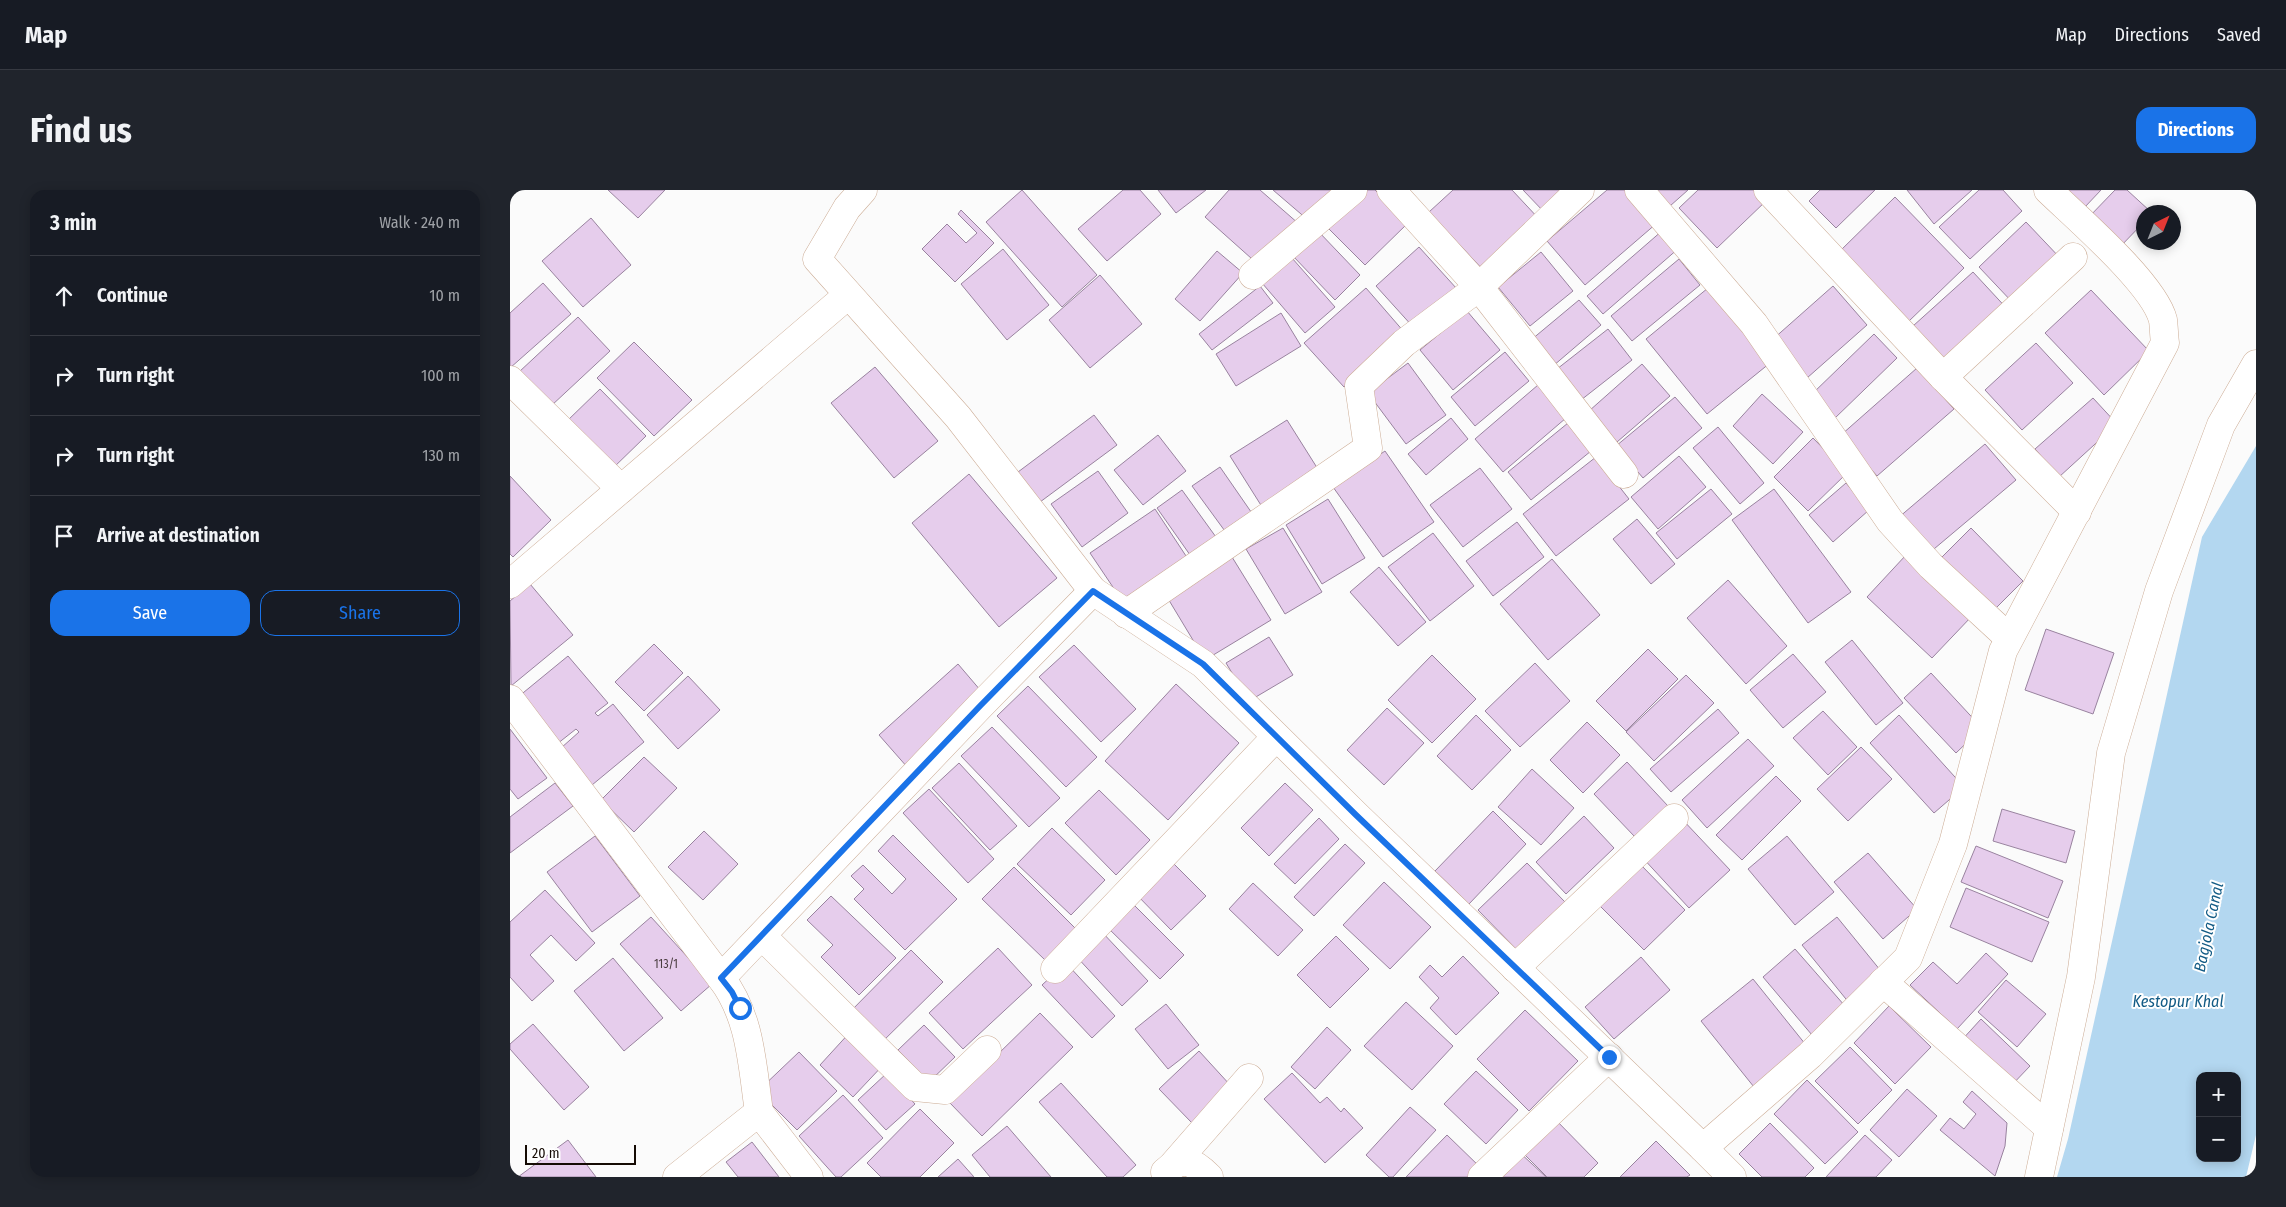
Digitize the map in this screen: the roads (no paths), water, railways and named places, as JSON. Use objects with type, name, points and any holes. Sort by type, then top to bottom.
[{"type":"street","points":[[863,190],[846,208],[817,259],[958,417],[1093,591],[1203,664],[1276,737],[1732,1177]]},
{"type":"street","points":[[1253,275],[1353,190]]},
{"type":"street","points":[[1391,190],[1479,287],[1624,474]]},
{"type":"street","points":[[1126,614],[1368,448],[1359,386],[1404,343],[1479,287],[1580,190]]},
{"type":"street","points":[[1639,190],[1754,324],[1890,522],[1931,566],[2009,638]]},
{"type":"street","points":[[1768,190],[1943,377],[2078,512]]},
{"type":"street","points":[[1703,1148],[1810,1055],[1908,958],[1953,844],[2003,651],[2078,512],[2165,343],[2162,319],[2154,301],[2139,279],[2048,190]]},
{"type":"street","points":[[1943,377],[2073,257]]},
{"type":"street","points":[[510,584],[848,295]]},
{"type":"street","points":[[2039,1177],[2081,977],[2111,753],[2159,591],[2214,443],[2221,425],[2256,364]]},
{"type":"street","points":[[510,380],[621,489]]},
{"type":"street","points":[[721,978],[973,713],[1093,591]]},
{"type":"street","points":[[510,699],[732,992],[747,1030],[759,1112],[809,1177]]},
{"type":"street","points":[[1055,969],[1276,737]]},
{"type":"street","points":[[1515,968],[1674,818]]},
{"type":"street","points":[[762,936],[914,1087],[945,1090],[987,1050]]},
{"type":"street","points":[[1883,982],[2049,1128]]},
{"type":"street","points":[[1482,1177],[1609,1057]]},
{"type":"street","points":[[1167,1171],[1249,1078]]},
{"type":"street","points":[[677,1177],[759,1112]]},
{"type":"street","points":[[1167,1171],[1188,1162],[1197,1165],[1209,1177]]},
{"type":"water","name":"Kestopur Khal","points":[[2256,446],[2256,1135],[2246,1177],[2057,1177],[2068,1139],[2202,537]]},
{"type":"water label","name":"Bagjola Canal","points":[[2208,927]]}]
